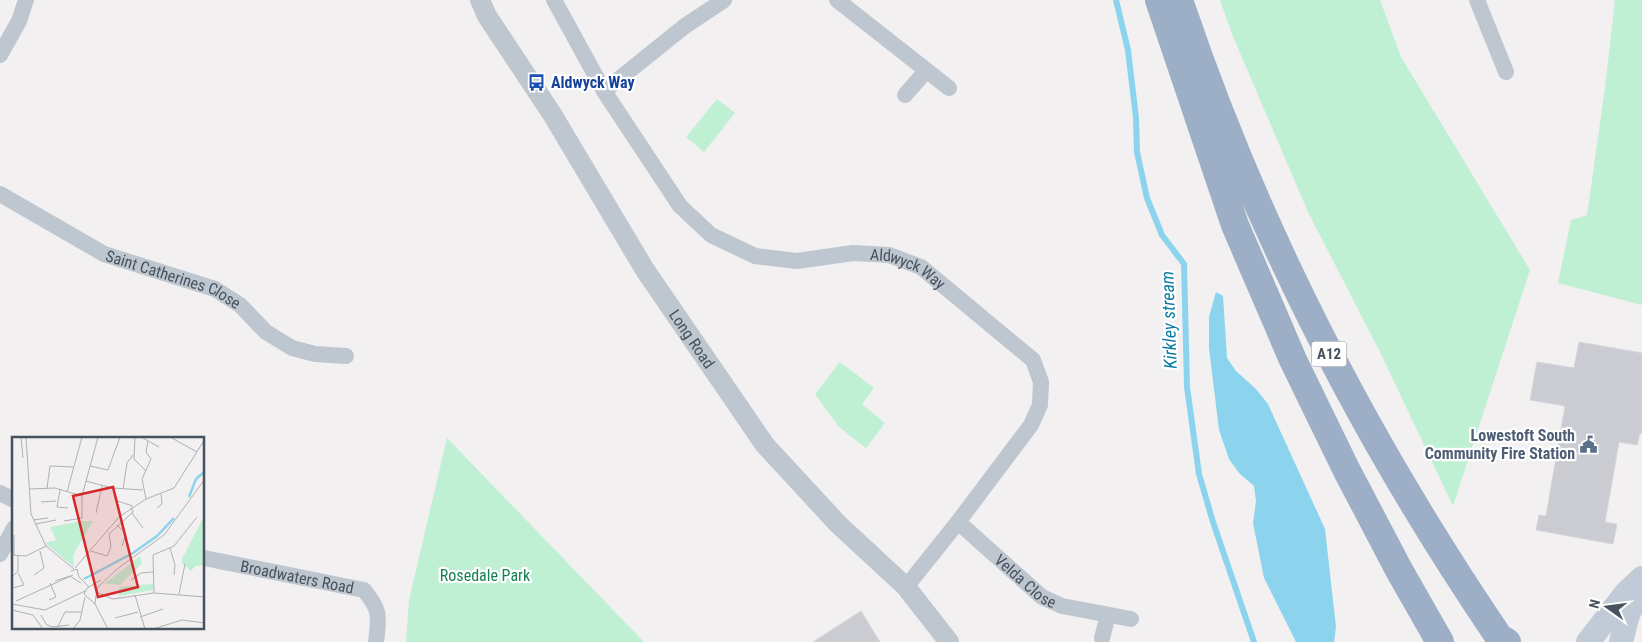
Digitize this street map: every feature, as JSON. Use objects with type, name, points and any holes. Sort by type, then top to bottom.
[{"type":"highway","name":"A12","points":[[1159,0],[1235,225],[1293,360],[1346,469],[1399,570],[1440,642]]},
{"type":"highway","name":"A12","points":[[1179,0],[1204,73],[1235,152],[1281,254],[1330,354],[1420,517],[1494,630],[1499,637],[1507,642]]},
{"type":"main road","points":[[1588,642],[1626,593],[1642,579]]},
{"type":"main road","points":[[1621,642],[1627,618],[1642,579]]},
{"type":"street","points":[[0,55],[19,21],[26,0]]},
{"type":"street","name":"Long Road","points":[[480,0],[487,16],[552,114],[645,270],[765,445],[838,524],[906,587],[949,642]]},
{"type":"street","name":"Aldwyck Way","points":[[554,0],[604,91],[680,206],[711,236],[754,256],[796,261],[853,253],[890,255],[921,267],[1033,360],[1042,382],[1040,405],[1031,425],[906,587]]},
{"type":"street","points":[[604,91],[685,26],[724,0]]},
{"type":"street","points":[[836,0],[949,88]]},
{"type":"street","points":[[1477,0],[1506,72]]},
{"type":"street","points":[[905,95],[926,71]]},
{"type":"street","name":"Saint Catherines Close","points":[[0,194],[104,254],[215,289],[240,305],[266,332],[292,348],[315,354],[346,356]]},
{"type":"street","points":[[0,493],[12,499]]},
{"type":"street","name":"Velda Close","points":[[958,522],[1042,597],[1062,606],[1131,619]]},
{"type":"street","points":[[0,554],[12,532]]},
{"type":"street","name":"Broadwaters Road","points":[[205,558],[364,590],[375,604],[379,619],[376,642]]},
{"type":"street","points":[[1102,638],[1108,616]]},
{"type":"green space","points":[[1220,0],[1380,0],[1401,57],[1530,270],[1453,506],[1380,352],[1308,212],[1232,34]]},
{"type":"green space","points":[[1615,0],[1642,0],[1642,305],[1558,283],[1571,220],[1587,215]]},
{"type":"green space","points":[[717,99],[735,113],[704,152],[686,137]]},
{"type":"green space","points":[[840,362],[874,388],[862,404],[885,423],[866,448],[839,427],[815,394]]},
{"type":"green space","name":"Rosedale Park","points":[[447,438],[644,642],[406,642],[409,600]]},
{"type":"water","points":[[1216,292],[1223,296],[1227,358],[1236,371],[1256,389],[1268,404],[1325,529],[1336,627],[1334,642],[1296,642],[1264,578],[1253,523],[1256,501],[1254,486],[1239,473],[1229,459],[1219,430],[1209,348],[1209,317]]},
{"type":"building","name":"Lowestoft South Community Fire Station","points":[[1579,342],[1642,353],[1642,434],[1640,433],[1637,445],[1619,442],[1605,522],[1617,524],[1613,544],[1536,530],[1539,515],[1546,516],[1565,406],[1530,400],[1537,362],[1574,368]]},
{"type":"building","points":[[861,611],[880,642],[813,642]]},
{"type":"waterway","name":"Kirkley stream","points":[[1116,0],[1128,50],[1136,118],[1137,152],[1147,198],[1162,235],[1184,264],[1187,387],[1199,474],[1213,522],[1254,642]]},
{"type":"place","name":"Aldwyck Way","points":[[537,82]]},
{"type":"place","name":"Lowestoft South Community Fire Station","points":[[1589,444]]}]
